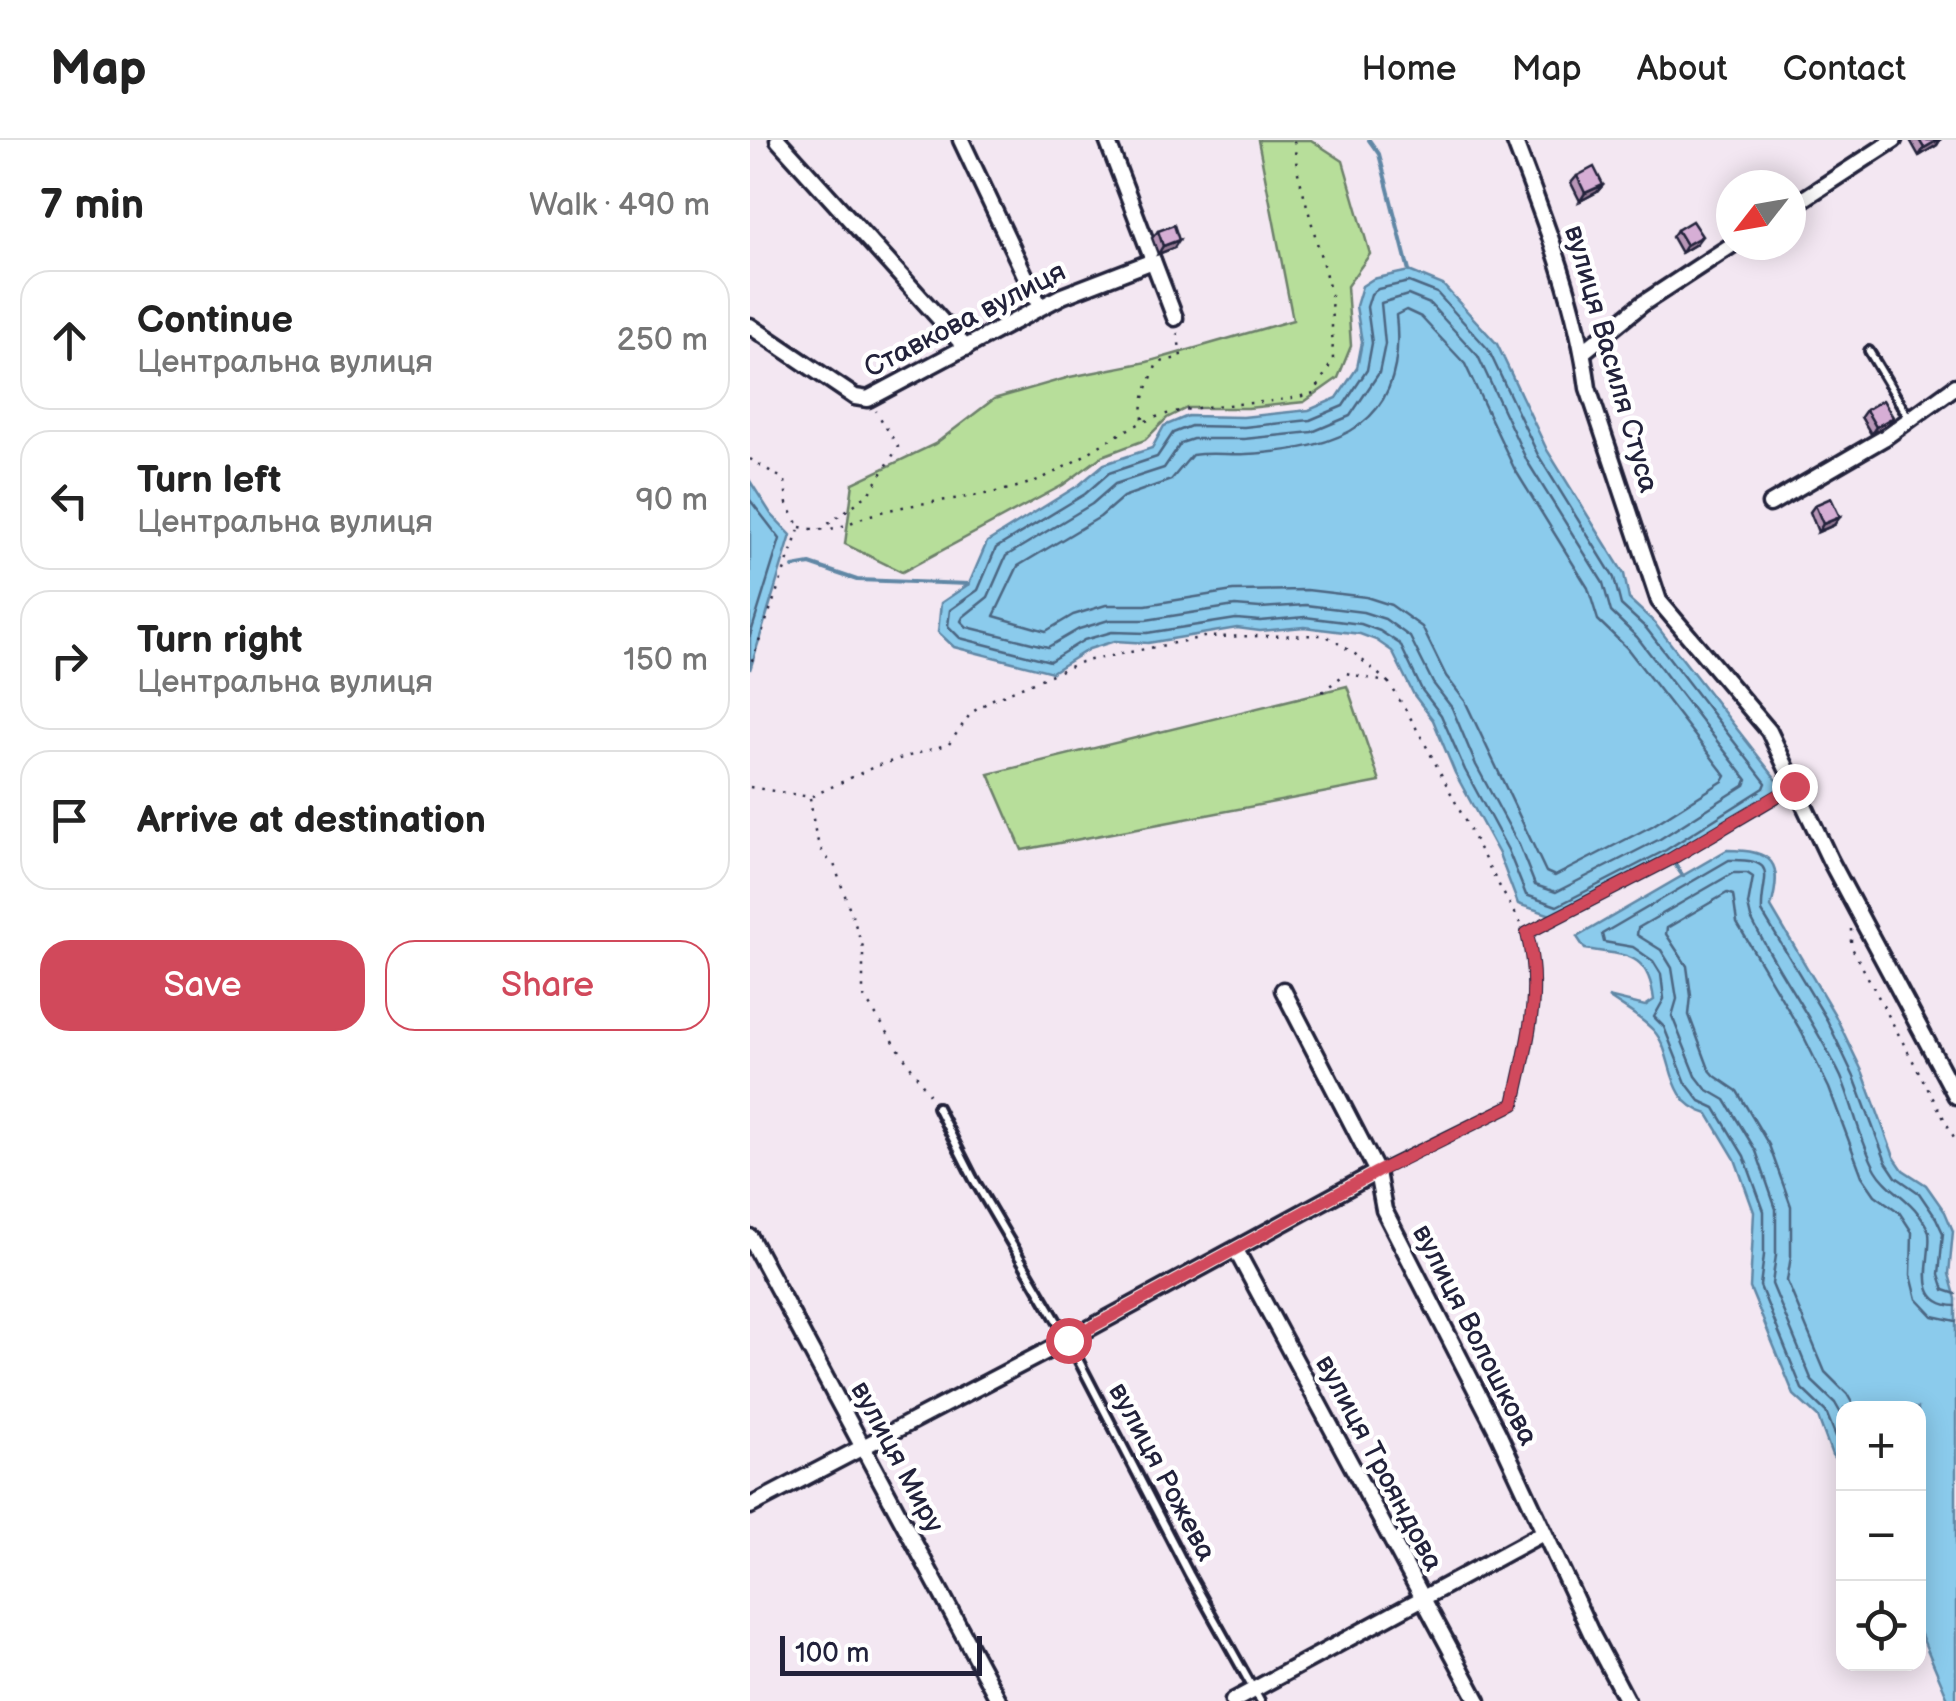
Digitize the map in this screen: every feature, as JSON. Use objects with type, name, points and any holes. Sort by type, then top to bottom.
[{"type":"street","points":[[778,140],[966,348]]},
{"type":"street","points":[[961,140],[1040,307]]},
{"type":"street","points":[[1107,140],[1175,318]]},
{"type":"street","name":"вулиця Василя Стуса","points":[[1514,140],[1553,242],[1583,352],[1588,388],[1659,601],[1769,731],[1794,786]]},
{"type":"street","points":[[1806,197],[1894,140]]},
{"type":"street","points":[[1583,352],[1642,304],[1716,255]]},
{"type":"street","name":"Ставкова вулиця","points":[[862,398],[1040,307],[1152,262]]},
{"type":"street","points":[[750,326],[862,398]]},
{"type":"street","points":[[1770,504],[1910,419],[1956,386]]},
{"type":"street","points":[[1794,786],[1956,1096]]},
{"type":"street","name":"вулиця Волошкова","points":[[1283,990],[1377,1172],[1384,1210],[1498,1432],[1543,1533],[1627,1701]]},
{"type":"street","points":[[750,1506],[1377,1172]]},
{"type":"street","name":"вулиця Миру","points":[[750,1237],[1000,1701]]},
{"type":"street","name":"вулиця Трояндова","points":[[1236,1250],[1478,1701]]},
{"type":"street","points":[[1233,1701],[1258,1696],[1543,1533]]},
{"type":"lane","points":[[1869,351],[1910,419]]},
{"type":"lane","points":[[1377,1172],[1514,1104],[1533,1006],[1535,968],[1527,933],[1671,859],[1794,786]]},
{"type":"lane","name":"вулиця Рожева","points":[[937,1106],[973,1178],[1068,1340],[1163,1526],[1258,1696]]},
{"type":"path","points":[[800,528],[838,530],[881,512],[1033,482],[1142,422],[1227,403],[1279,403],[1314,393],[1333,360],[1331,294],[1297,169],[1294,140]]},
{"type":"path","points":[[1142,422],[1145,387],[1157,363],[1181,357],[1175,318]]},
{"type":"path","points":[[819,531],[870,493],[898,447],[862,398]]},
{"type":"path","points":[[750,459],[785,480],[787,504],[800,528],[750,666]]},
{"type":"path","points":[[750,787],[810,797],[876,766],[949,744],[971,713],[993,699],[1081,662],[1204,637],[1326,635],[1389,683],[1424,738],[1492,877],[1527,933]]},
{"type":"path","points":[[1322,692],[1346,673],[1389,683]]},
{"type":"path","points":[[810,797],[824,857],[834,864],[863,947],[864,996],[937,1106]]},
{"type":"path","points":[[1850,930],[1851,946],[1956,1142]]},
{"type":"green space","points":[[1258,140],[1311,140],[1343,161],[1370,254],[1347,286],[1351,346],[1338,378],[1304,402],[1248,408],[1187,408],[1167,418],[1145,440],[1102,456],[1063,485],[902,572],[845,544],[853,483],[935,444],[994,399],[1070,377],[1147,362],[1293,320]]},
{"type":"green space","points":[[1347,686],[1380,782],[1022,850],[989,774]]},
{"type":"water","points":[[1409,271],[1443,285],[1497,344],[1547,450],[1624,574],[1629,599],[1653,621],[1783,788],[1671,859],[1557,917],[1518,904],[1499,854],[1455,773],[1433,720],[1414,695],[1392,651],[1376,640],[1360,634],[1304,627],[1260,631],[1237,628],[1148,643],[1115,641],[1089,649],[1052,672],[954,647],[938,632],[941,603],[969,584],[987,542],[1079,485],[1104,464],[1152,448],[1164,426],[1188,416],[1243,417],[1309,410],[1337,398],[1357,368],[1362,342],[1356,306],[1362,286],[1373,279]]},
{"type":"water","points":[[750,481],[771,514],[791,535],[750,670]]},
{"type":"water","points":[[1727,850],[1765,856],[1775,870],[1771,907],[1835,1015],[1863,1073],[1894,1157],[1903,1170],[1926,1185],[1945,1212],[1953,1231],[1949,1274],[1956,1299],[1956,1701],[1949,1701],[1926,1647],[1926,1401],[1836,1401],[1836,1460],[1832,1455],[1818,1417],[1794,1395],[1750,1288],[1754,1212],[1735,1159],[1708,1114],[1694,1108],[1677,1088],[1665,1051],[1653,1030],[1608,997],[1645,1006],[1654,1000],[1647,972],[1624,955],[1585,949],[1577,937]]},
{"type":"building","points":[[1919,140],[1938,140],[1924,148]]},
{"type":"building","points":[[1594,167],[1603,185],[1585,193],[1577,176]]},
{"type":"building","points":[[1692,221],[1702,236],[1686,245],[1677,230]]},
{"type":"building","points":[[1174,225],[1179,240],[1163,246],[1158,231]]},
{"type":"building","points":[[1883,400],[1893,417],[1876,427],[1866,410]]},
{"type":"building","points":[[1831,498],[1840,517],[1823,524],[1815,505]]},
{"type":"waterway","points":[[1369,140],[1379,154],[1409,271]]},
{"type":"waterway","points":[[793,567],[810,564],[857,580],[969,584]]},
{"type":"waterway","points":[[1671,859],[1683,876]]},
{"type":"route","points":[[1068,1340],[1377,1172],[1514,1104],[1531,1026],[1535,968],[1527,933],[1671,859],[1794,786]]}]
